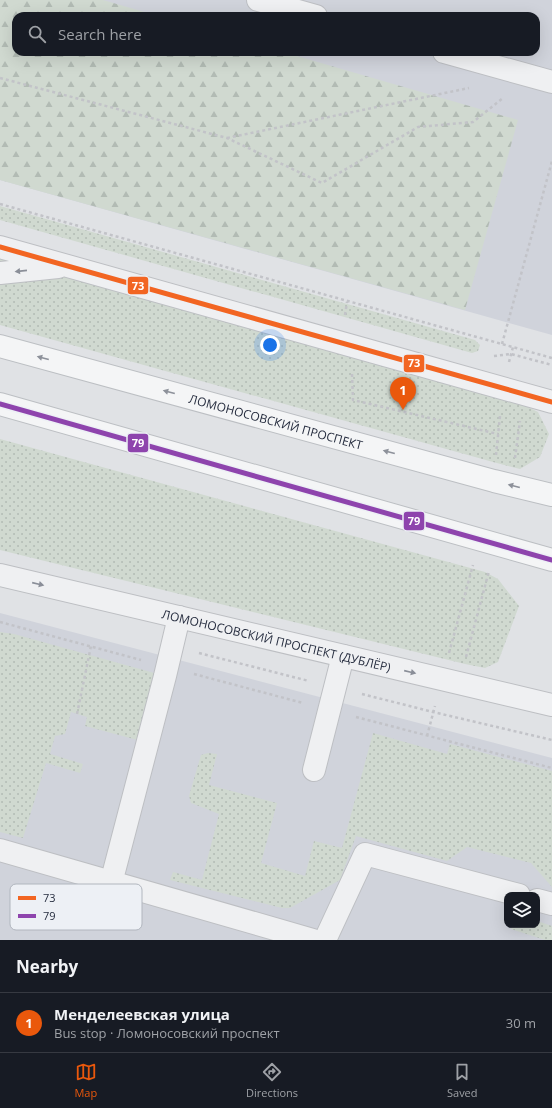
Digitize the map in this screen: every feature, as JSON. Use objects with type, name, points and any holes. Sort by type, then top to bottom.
[{"type":"main road","name":"ЛОМОНОСОВСКИЙ ПРОСПЕКТ","points":[[0,346],[487,479],[552,495]]},
{"type":"main road","points":[[0,404],[552,560]]},
{"type":"street","points":[[258,0],[302,12]]},
{"type":"street","points":[[458,56],[552,82]]},
{"type":"street","points":[[0,247],[552,402]]},
{"type":"street","points":[[0,273],[69,266]]},
{"type":"street","name":"ЛОМОНОСОВСКИЙ ПРОСПЕКТ (ДУБЛЁР)","points":[[0,575],[343,656],[551,702]]},
{"type":"street","points":[[111,883],[179,617]]},
{"type":"street","points":[[314,770],[343,656]]},
{"type":"street","points":[[0,850],[115,884]]},
{"type":"street","points":[[325,940],[364,854],[508,892]]},
{"type":"street","points":[[142,892],[313,940]]},
{"type":"street","points":[[540,901],[552,904]]},
{"type":"path","points":[[0,78],[227,138],[322,183],[418,128],[472,122],[530,76]]},
{"type":"path","points":[[227,138],[476,87]]},
{"type":"path","points":[[502,344],[552,161]]},
{"type":"path","points":[[0,204],[552,358]]},
{"type":"path","points":[[353,400],[498,434]]},
{"type":"path","points":[[0,622],[91,646],[170,656],[335,688],[552,740]]},
{"type":"path","points":[[77,714],[91,646]]},
{"type":"path","points":[[170,656],[329,710],[552,768]]},
{"type":"shaded area","points":[[0,0],[552,0],[552,335],[0,180]]},
{"type":"shaded area","points":[[0,613],[552,758],[552,940],[0,940]]},
{"type":"green space","points":[[0,0],[103,0],[144,12],[12,12],[12,56],[297,56],[518,120],[465,310],[0,180]]},
{"type":"green space","points":[[0,206],[475,340],[480,345],[478,351],[472,353],[0,220]]},
{"type":"green space","points":[[0,259],[526,406],[538,412],[549,434],[540,457],[520,469],[0,325]]},
{"type":"green space","points":[[0,439],[485,572],[498,579],[519,606],[498,662],[485,668],[465,664],[0,550]]},
{"type":"green space","points":[[0,632],[14,634],[165,676],[145,742],[85,726],[87,717],[71,712],[65,734],[55,736],[50,754],[83,764],[80,773],[46,763],[23,838],[0,832]]},
{"type":"green space","points":[[373,733],[447,754],[450,744],[552,771],[552,887],[531,863],[467,847],[447,861],[356,836],[340,880],[290,908],[282,908],[170,880],[173,872],[202,880],[219,814],[191,803],[189,796],[201,755],[208,753],[217,754],[209,785],[277,803],[261,863],[305,876],[314,841],[342,848]]},
{"type":"green space","points":[[540,922],[552,926],[552,940],[545,940],[511,929],[540,928]]},
{"type":"transit line","name":"73","points":[[0,247],[552,402]]},
{"type":"transit line","name":"79","points":[[0,404],[552,560]]},
{"type":"place","name":"Менделеевская улица","points":[[403,410]]}]
